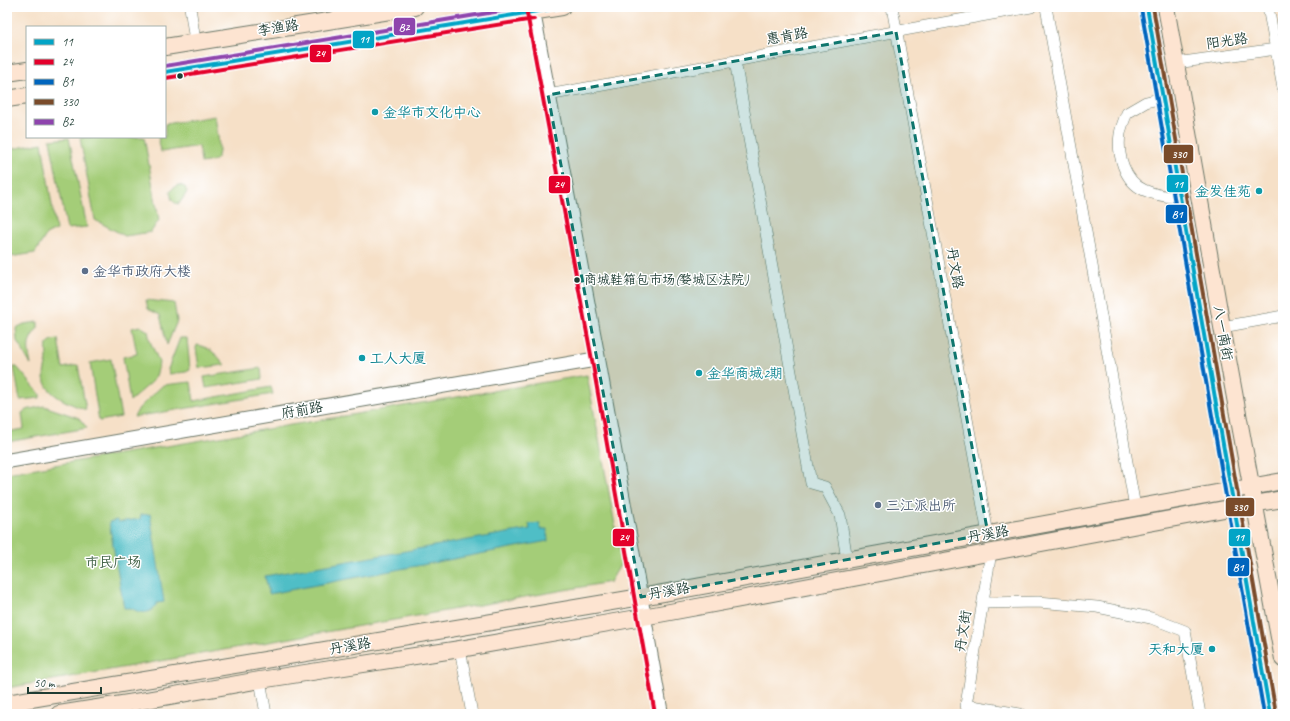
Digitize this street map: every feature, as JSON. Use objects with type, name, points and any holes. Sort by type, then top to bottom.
[{"type":"main road","name":"李渔路","points":[[166,47],[415,7]]},
{"type":"main road","name":"李渔路","points":[[166,72],[532,10],[562,7]]},
{"type":"main road","name":"八一南街","points":[[1147,7],[1270,714]]},
{"type":"main road","name":"八一南街","points":[[1166,7],[1222,328],[1283,659]]},
{"type":"main road","points":[[7,73],[26,70]]},
{"type":"main road","points":[[7,99],[26,96]]},
{"type":"main road","name":"丹溪路","points":[[7,704],[641,597],[1283,481]]},
{"type":"main road","name":"丹溪路","points":[[59,714],[133,703],[260,680],[460,649],[643,617],[1283,499]]},
{"type":"street","points":[[190,7],[195,42]]},
{"type":"street","name":"丹文路","points":[[892,7],[988,534]]},
{"type":"street","name":"惠肯路","points":[[548,95],[1031,7]]},
{"type":"street","points":[[1046,7],[1135,507]]},
{"type":"street","points":[[1268,7],[1279,48],[1283,88]]},
{"type":"street","points":[[532,10],[598,359],[661,714]]},
{"type":"street","name":"阳光路","points":[[1176,63],[1279,48]]},
{"type":"street","points":[[735,61],[811,483],[825,487],[840,514],[847,560]]},
{"type":"street","points":[[1163,98],[1146,102],[1126,113],[1120,134],[1120,157],[1129,179],[1143,190],[1164,196],[1180,198]]},
{"type":"street","points":[[1222,328],[1283,316]]},
{"type":"street","name":"府前路","points":[[7,461],[598,359]]},
{"type":"street","name":"丹文街","points":[[967,710],[991,552]]},
{"type":"street","points":[[983,603],[1038,602],[1097,606],[1151,618],[1185,632],[1200,714]]},
{"type":"street","points":[[460,649],[472,714]]},
{"type":"street","points":[[260,680],[266,714]]},
{"type":"street","points":[[967,710],[1020,714]]},
{"type":"highlighted area","points":[[896,32],[988,534],[641,597],[548,95]]},
{"type":"green space","points":[[215,116],[219,150],[217,158],[212,161],[201,163],[199,146],[161,152],[158,138],[166,138],[166,124]]},
{"type":"green space","points":[[69,138],[87,227],[67,229],[50,140]]},
{"type":"green space","points":[[80,138],[144,138],[159,220],[151,232],[125,236],[95,220]]},
{"type":"green space","points":[[42,143],[56,230],[46,235],[35,253],[10,257],[7,254],[7,150]]},
{"type":"green space","points":[[179,185],[185,187],[187,192],[179,204],[172,200],[170,192],[174,187]]},
{"type":"green space","points":[[146,300],[174,303],[177,321],[167,345],[160,315],[148,309]]},
{"type":"green space","points":[[38,322],[38,328],[31,337],[29,345],[31,365],[17,341],[16,328],[24,324]]},
{"type":"green space","points":[[140,326],[148,331],[150,341],[159,362],[156,376],[152,382],[130,401],[123,357],[137,354],[132,328]]},
{"type":"green space","points":[[180,338],[187,338],[190,370],[186,372],[169,374],[168,369]]},
{"type":"green space","points":[[58,339],[63,368],[78,365],[86,410],[59,398],[53,394],[45,383],[44,374],[47,360],[47,344],[52,340]]},
{"type":"green space","points":[[197,345],[213,352],[225,365],[199,368],[196,348]]},
{"type":"green space","points":[[111,359],[121,417],[99,421],[90,363]]},
{"type":"green space","points":[[14,367],[17,367],[40,394],[40,398],[20,400]]},
{"type":"green space","points":[[261,368],[262,379],[206,388],[204,377]]},
{"type":"green space","name":"市民广场","points":[[587,375],[622,562],[610,582],[7,688],[7,473]]},
{"type":"green space","points":[[191,382],[194,401],[271,387],[273,394],[134,417],[139,408],[163,385]]},
{"type":"green space","points":[[44,406],[79,418],[87,428],[7,442],[7,432],[24,429],[22,413],[26,410]]},
{"type":"water","points":[[150,514],[164,602],[157,603],[152,610],[142,612],[131,608],[124,608],[109,522],[117,520],[118,522],[140,519],[141,515]]},
{"type":"water","points":[[540,523],[540,529],[547,529],[548,541],[269,594],[265,576],[530,529],[529,524]]},
{"type":"transit line","name":"B2","points":[[166,66],[525,7]]},
{"type":"transit line","name":"11","points":[[166,72],[562,7]]},
{"type":"transit line","name":"11","points":[[1147,7],[1270,714]]},
{"type":"transit line","name":"330","points":[[1153,7],[1276,713]]},
{"type":"transit line","name":"24","points":[[526,8],[592,360],[655,714]]},
{"type":"transit line","name":"B1","points":[[1141,8],[1264,714]]},
{"type":"transit line","name":"24","points":[[166,78],[534,19]]},
{"type":"place","name":"金华市文化中心","points":[[375,112]]},
{"type":"place","name":"金发佳苑","points":[[1259,191]]},
{"type":"place","name":"金华市政府大楼","points":[[85,271]]},
{"type":"place","name":"商城鞋箱包市场(婺城区法院)","points":[[577,280]]},
{"type":"place","name":"工人大厦","points":[[362,358]]},
{"type":"place","name":"金华商城2期","points":[[699,373]]},
{"type":"place","name":"三江派出所","points":[[878,505]]},
{"type":"place","name":"天和大厦","points":[[1212,649]]}]
